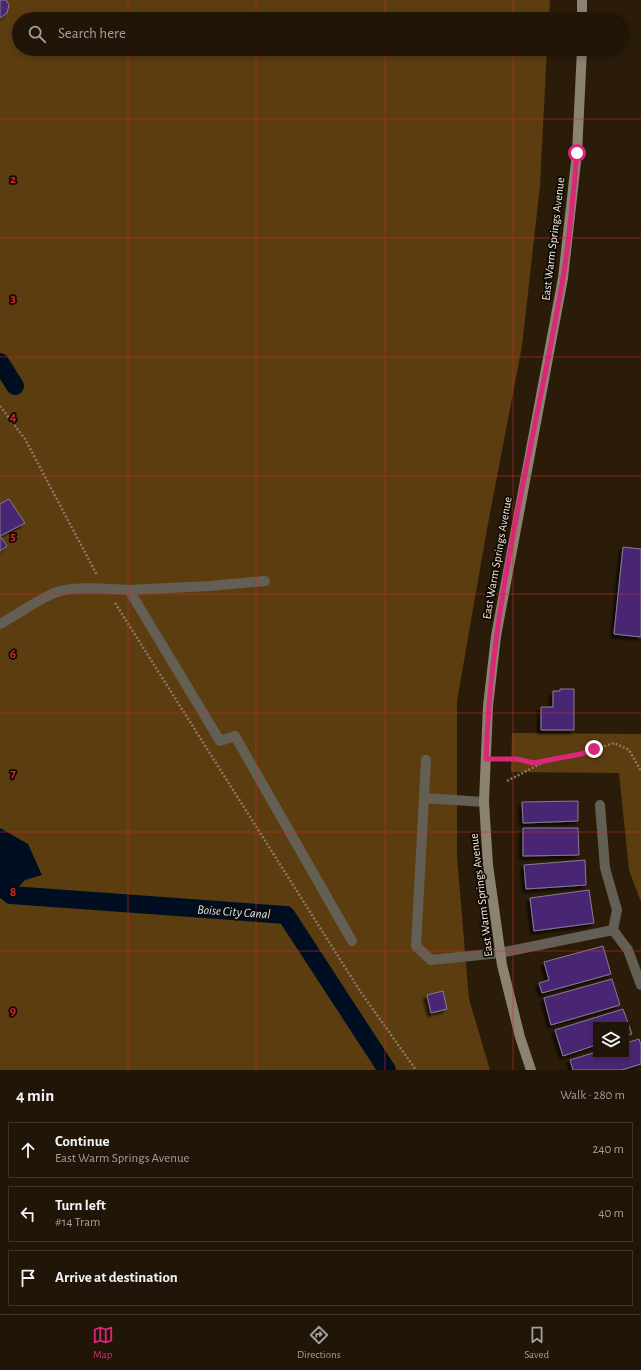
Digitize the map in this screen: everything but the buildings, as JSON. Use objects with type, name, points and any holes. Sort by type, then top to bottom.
[{"type":"street","points":[[582,0],[582,12]]},
{"type":"street","name":"East Warm Springs Avenue","points":[[531,1070],[520,1037],[500,953],[488,865],[484,802],[488,706],[496,636],[563,278],[577,153],[582,56]]},
{"type":"lane","points":[[0,624],[55,593],[76,590],[129,590],[265,581]]},
{"type":"lane","points":[[129,590],[220,741],[235,736],[352,941]]},
{"type":"lane","points":[[426,760],[416,946],[431,960],[500,953],[613,930]]},
{"type":"lane","points":[[424,798],[484,802]]},
{"type":"lane","points":[[600,804],[605,868],[617,910],[613,930],[628,950],[641,985]]},
{"type":"path","points":[[486,759],[517,759],[533,763],[581,754],[614,743],[629,750],[641,771]]},
{"type":"path","points":[[507,781],[546,761]]},
{"type":"shaded area","points":[[0,0],[550,0],[549,12],[12,12],[12,56],[547,56],[540,186],[522,346],[487,529],[457,701],[457,857],[469,999],[490,1070],[0,1070]]},
{"type":"shaded area","points":[[512,733],[641,734],[641,902],[629,870],[619,773],[511,772]]},
{"type":"water","points":[[0,828],[28,844],[42,875],[25,880],[11,895],[0,895]]},
{"type":"waterway","name":"Boise City Canal","points":[[0,362],[15,386]]},
{"type":"waterway","name":"Boise City Canal","points":[[0,886],[11,895],[286,915],[387,1070]]},
{"type":"route","points":[[577,153],[563,278],[496,636],[488,706],[486,759],[517,759],[533,763],[581,754],[594,749]]}]
